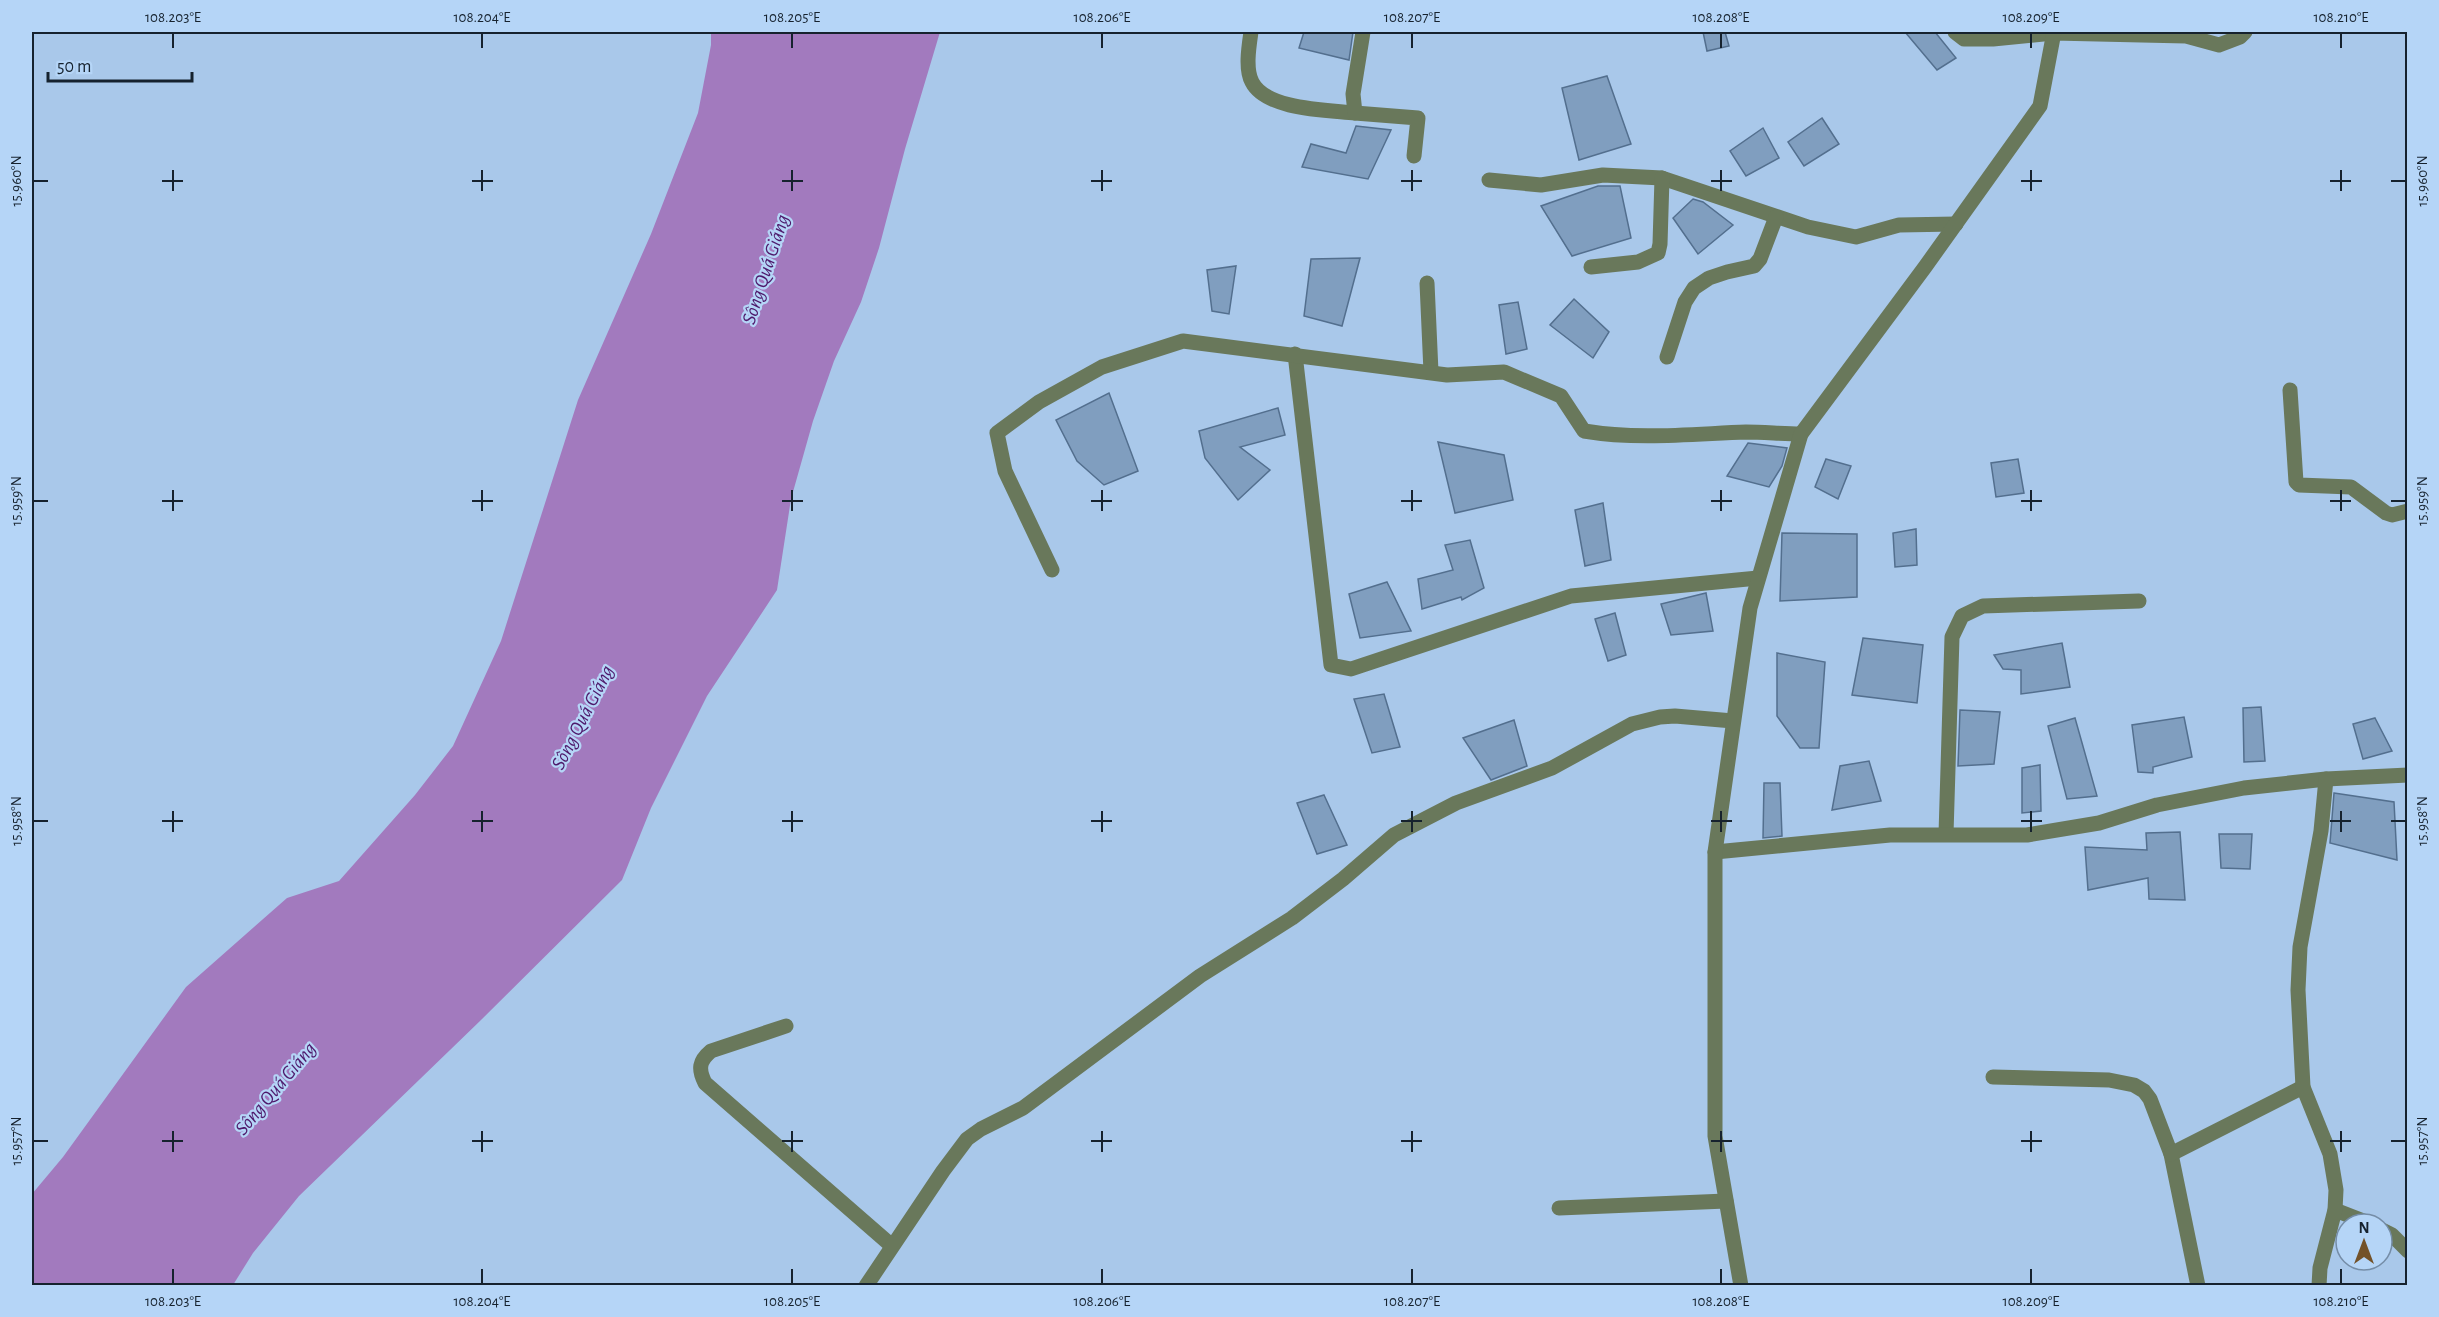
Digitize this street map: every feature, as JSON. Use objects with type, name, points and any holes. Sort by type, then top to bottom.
[{"type":"street","points":[[1251,32],[1251,82],[1259,91],[1286,104],[1418,118],[1414,156]]},
{"type":"street","points":[[1355,113],[1353,94],[1363,32]]},
{"type":"street","points":[[1955,32],[1964,39],[1993,39],[2054,32],[2186,36],[2219,45],[2240,37],[2245,32]]},
{"type":"street","points":[[1741,1286],[1715,1136],[1715,852],[1750,608],[1801,434],[2040,106],[2054,32]]},
{"type":"street","points":[[1489,180],[1541,185],[1603,175],[1662,178],[1808,227],[1856,237],[1899,225],[1956,224]]},
{"type":"street","points":[[1591,267],[1638,262],[1658,253],[1662,178]]},
{"type":"street","points":[[1666,357],[1684,302],[1694,288],[1718,275],[1754,266],[1760,259],[1776,217]]},
{"type":"street","points":[[1427,284],[1431,372]]},
{"type":"street","points":[[1052,570],[1005,471],[997,433],[1039,402],[1102,367],[1183,341],[1447,375],[1504,372],[1561,396],[1584,431],[1609,435],[1675,436],[1747,432],[1801,434]]},
{"type":"street","points":[[1294,354],[1331,665],[1351,669],[1571,596],[1758,578]]},
{"type":"street","points":[[2290,390],[2298,485],[2350,487],[2386,513],[2392,515],[2408,511]]},
{"type":"street","points":[[1946,834],[1952,637],[1962,616],[1983,606],[2139,601]]},
{"type":"street","points":[[867,1286],[943,1171],[967,1139],[981,1129],[1023,1108],[1200,976],[1292,918],[1394,835],[1456,803],[1552,768],[1632,724],[1675,716],[1733,721]]},
{"type":"street","points":[[1715,852],[1890,836],[2027,835],[2099,823],[2157,805],[2244,788],[2326,779],[2408,775]]},
{"type":"street","points":[[2319,1286],[2320,1268],[2335,1210],[2334,1170],[2303,1087],[2298,990],[2300,947],[2321,831],[2326,779]]},
{"type":"street","points":[[786,1026],[711,1051],[703,1058],[699,1066],[700,1075],[705,1083],[892,1246]]},
{"type":"street","points":[[1993,1077],[2109,1080],[2134,1085],[2144,1091],[2150,1099],[2170,1154],[2198,1286]]},
{"type":"street","points":[[2170,1154],[2303,1087]]},
{"type":"street","points":[[1559,1208],[1726,1202]]},
{"type":"street","points":[[2335,1210],[2340,1212]]},
{"type":"street","points":[[2394,1237],[2408,1251]]},
{"type":"water","name":"Sông Quá Giáng","points":[[711,32],[940,32],[905,149],[879,248],[861,302],[834,361],[813,421],[791,499],[777,590],[707,696],[651,808],[622,880],[299,1196],[253,1253],[233,1285],[32,1285],[32,1194],[63,1157],[186,987],[287,898],[339,881],[415,795],[453,746],[501,641],[578,400],[651,234],[698,113],[711,45]]},
{"type":"building","points":[[1304,32],[1353,32],[1349,60],[1299,48]]},
{"type":"building","points":[[1703,32],[1725,32],[1729,46],[1707,51]]},
{"type":"building","points":[[1905,32],[1935,32],[1956,58],[1937,70]]},
{"type":"building","points":[[1607,76],[1631,144],[1579,160],[1562,88]]},
{"type":"building","points":[[1822,118],[1839,144],[1804,166],[1788,142]]},
{"type":"building","points":[[1356,126],[1391,130],[1368,179],[1302,167],[1311,144],[1346,153]]},
{"type":"building","points":[[1763,128],[1779,158],[1746,176],[1730,151]]},
{"type":"building","points":[[1598,186],[1620,186],[1631,238],[1572,256],[1541,206]]},
{"type":"building","points":[[1693,199],[1703,202],[1733,225],[1698,254],[1673,218]]},
{"type":"building","points":[[1360,258],[1342,326],[1304,316],[1311,259]]},
{"type":"building","points":[[1236,266],[1229,314],[1212,311],[1207,270]]},
{"type":"building","points":[[1574,299],[1609,332],[1593,358],[1550,325]]},
{"type":"building","points":[[1518,302],[1527,349],[1506,354],[1499,305]]},
{"type":"building","points":[[1109,393],[1138,471],[1104,485],[1077,461],[1056,420]]},
{"type":"building","points":[[1278,408],[1285,435],[1240,447],[1270,470],[1238,500],[1205,458],[1199,431]]},
{"type":"building","points":[[1438,442],[1504,455],[1513,500],[1455,513]]},
{"type":"building","points":[[1748,443],[1787,448],[1782,466],[1769,487],[1727,476]]},
{"type":"building","points":[[1826,459],[1851,466],[1838,499],[1815,487]]},
{"type":"building","points":[[2018,459],[2024,493],[1996,497],[1991,463]]},
{"type":"building","points":[[1603,503],[1611,560],[1585,566],[1575,510]]},
{"type":"building","points":[[1916,529],[1917,565],[1895,567],[1893,533]]},
{"type":"building","points":[[1782,533],[1857,534],[1857,597],[1780,601]]},
{"type":"building","points":[[1470,540],[1484,588],[1462,600],[1461,597],[1422,609],[1418,579],[1453,570],[1445,545]]},
{"type":"building","points":[[1387,582],[1411,631],[1360,638],[1349,594]]},
{"type":"building","points":[[1706,593],[1713,631],[1671,635],[1661,604]]},
{"type":"building","points":[[1615,613],[1626,655],[1608,661],[1595,619]]},
{"type":"building","points":[[1863,638],[1923,645],[1917,703],[1852,695]]},
{"type":"building","points":[[2062,643],[2070,687],[2021,694],[2021,670],[2003,669],[1994,655]]},
{"type":"building","points":[[1777,653],[1825,662],[1819,748],[1800,748],[1777,716]]},
{"type":"building","points":[[1384,694],[1400,747],[1372,753],[1354,699]]},
{"type":"building","points":[[2261,707],[2265,761],[2244,762],[2243,708]]},
{"type":"building","points":[[1960,710],[2000,712],[1994,764],[1958,766]]},
{"type":"building","points":[[2184,717],[2192,757],[2153,767],[2153,773],[2138,772],[2132,725]]},
{"type":"building","points":[[2075,718],[2097,796],[2067,799],[2048,726]]},
{"type":"building","points":[[2375,718],[2392,751],[2363,759],[2353,724]]},
{"type":"building","points":[[1514,720],[1527,766],[1491,780],[1463,738]]},
{"type":"building","points":[[1869,761],[1881,801],[1832,810],[1840,766]]},
{"type":"building","points":[[2040,765],[2041,811],[2022,813],[2022,768]]},
{"type":"building","points":[[1764,783],[1780,783],[1782,836],[1763,838]]},
{"type":"building","points":[[2334,793],[2394,802],[2397,860],[2330,843]]},
{"type":"building","points":[[1324,795],[1347,845],[1317,854],[1297,803]]},
{"type":"building","points":[[2180,832],[2185,900],[2149,899],[2148,878],[2088,890],[2085,847],[2147,850],[2146,833]]},
{"type":"building","points":[[2219,834],[2252,834],[2250,869],[2221,868]]}]
